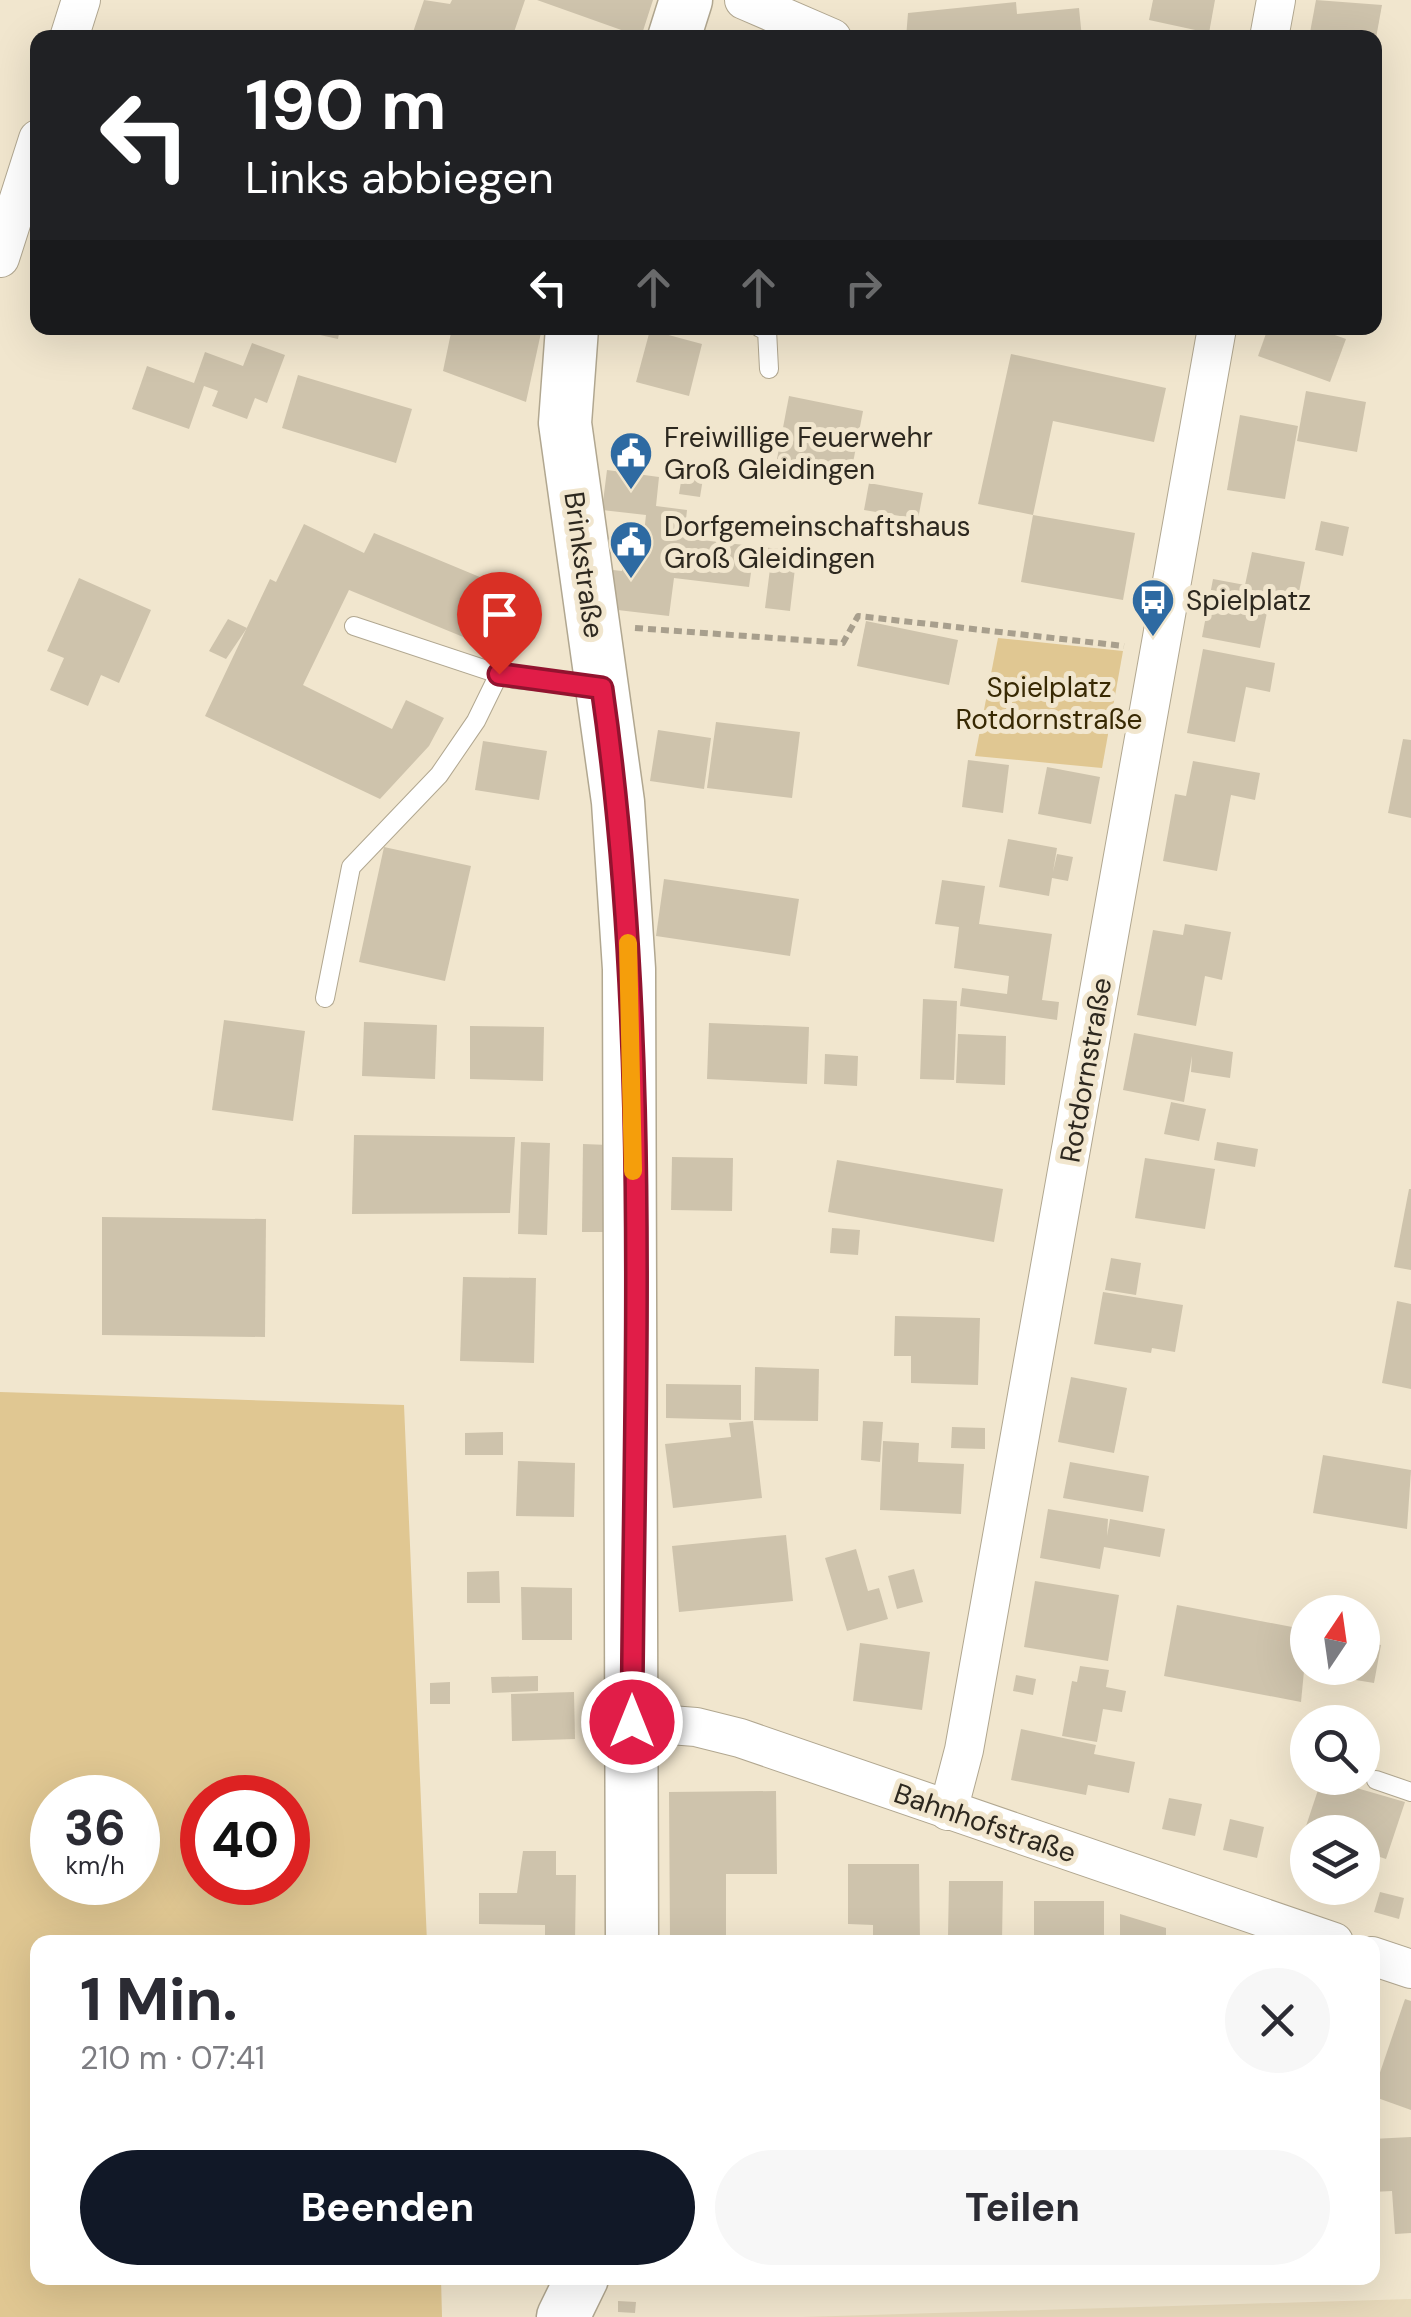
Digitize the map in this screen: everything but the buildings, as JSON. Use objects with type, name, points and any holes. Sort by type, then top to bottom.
[{"type":"street","points":[[72,30],[81,0]]},
{"type":"street","points":[[677,30],[686,0]]},
{"type":"street","points":[[744,0],[813,30]]},
{"type":"street","points":[[1271,30],[1276,0]]},
{"type":"street","points":[[0,258],[30,164]]},
{"type":"street","name":"Brinkstraße","points":[[571,335],[565,423],[618,802],[632,1074],[632,1935]]},
{"type":"street","name":"Rotdornstraße","points":[[948,1811],[964,1750],[1216,335]]},
{"type":"street","name":"Bahnhofstraße","points":[[632,1722],[696,1727],[740,1738],[1313,1935]]},
{"type":"street","points":[[1380,1958],[1410,1966]]},
{"type":"street","points":[[563,2317],[579,2285]]},
{"type":"lane","points":[[767,335],[769,369]]},
{"type":"lane","points":[[354,626],[499,674],[602,688]]},
{"type":"lane","points":[[326,998],[351,867],[438,775],[476,721],[499,674]]},
{"type":"lane","points":[[1380,1781],[1411,1792]]},
{"type":"path","points":[[593,625],[843,643],[858,616],[1160,650]]},
{"type":"shaded area","points":[[1411,2299],[1411,2317],[802,2317]]},
{"type":"green space","name":"Spielplatz Rotdornstraße","points":[[998,638],[1123,651],[1102,768],[975,756]]},
{"type":"green space","points":[[0,1392],[404,1405],[427,1935],[30,1935],[30,2285],[441,2285],[442,2317],[0,2317]]},
{"type":"slow traffic","points":[[628,943],[633,1171]]},
{"type":"place","name":"Freiwillige Feuerwehr Groß Gleidingen","points":[[631,491]]},
{"type":"place","name":"Dorfgemeinschaftshaus Groß Gleidingen","points":[[631,580]]},
{"type":"place","name":"Spielplatz","points":[[1153,638]]},
{"type":"route","points":[[499,674],[602,688],[618,802],[630,969],[632,1074],[632,1722]]}]
